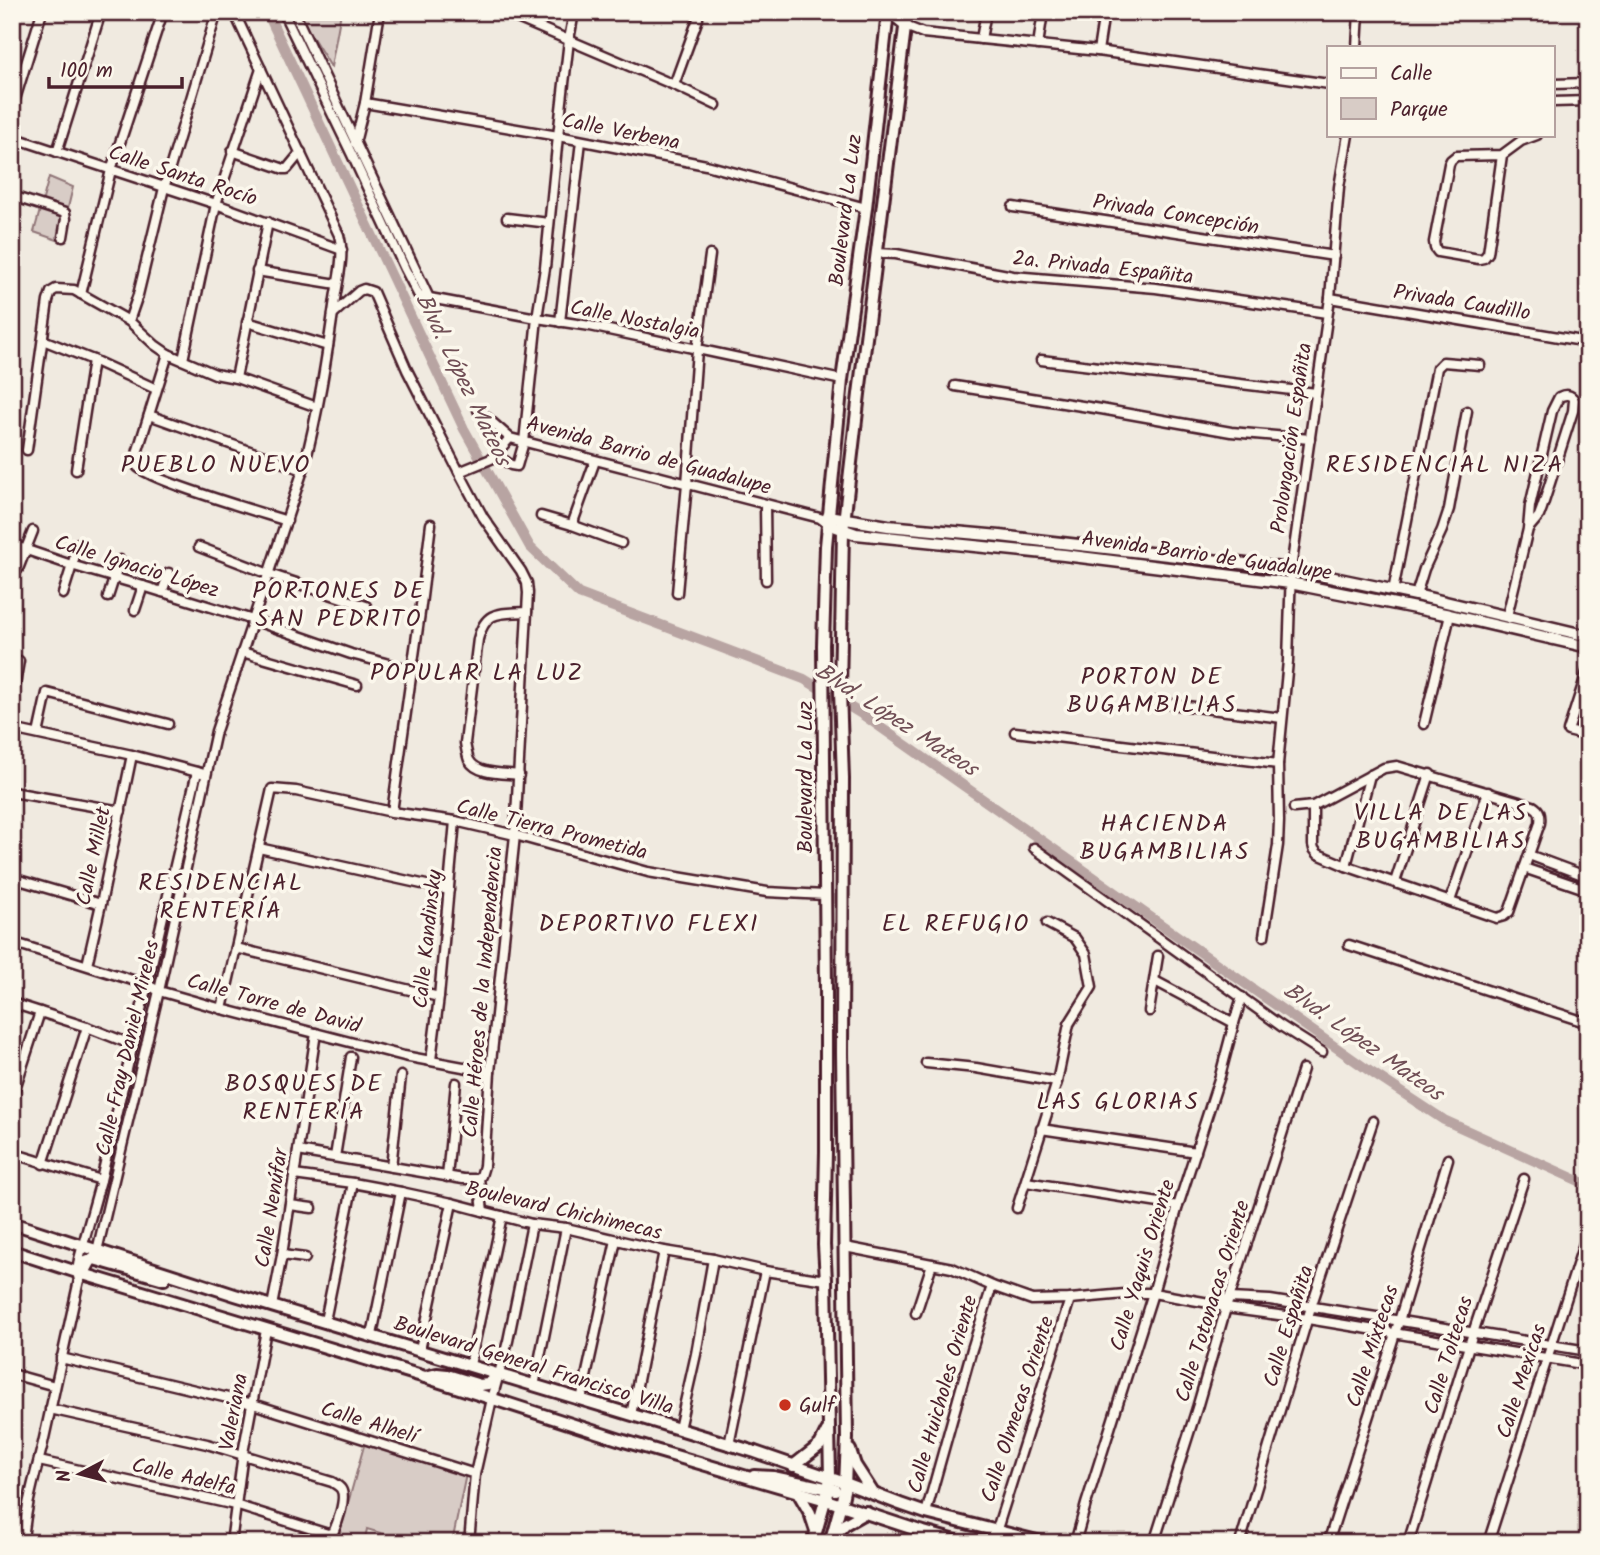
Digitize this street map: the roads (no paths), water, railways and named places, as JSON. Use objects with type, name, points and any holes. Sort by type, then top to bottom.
[{"type":"main road","name":"Boulevard La Luz","points":[[815,1538],[830,1477],[824,1245],[825,520],[866,208],[888,12]]},
{"type":"main road","name":"Boulevard La Luz","points":[[831,1541],[844,1487],[847,1437],[842,1053],[843,779],[840,691],[844,525],[907,12]]},
{"type":"main road","points":[[823,645],[832,644],[840,648]]},
{"type":"main road","name":"Boulevard General Francisco Villa","points":[[12,1223],[83,1247],[96,1255],[194,1281],[755,1452],[830,1477],[844,1487],[873,1493],[926,1513],[1045,1543]]},
{"type":"main road","name":"Boulevard General Francisco Villa","points":[[12,1251],[80,1276],[425,1377],[743,1477],[797,1492],[827,1495],[841,1505],[963,1543]]},
{"type":"main road","points":[[80,1276],[86,1262],[96,1255]]},
{"type":"main road","points":[[425,1377],[447,1375],[480,1385],[488,1384],[499,1376]]},
{"type":"main road","points":[[793,1466],[820,1445],[828,1428]]},
{"type":"main road","points":[[847,1437],[855,1465],[873,1493]]},
{"type":"main road","points":[[743,1477],[773,1477],[827,1495],[844,1487],[881,1502],[900,1504]]},
{"type":"main road","points":[[797,1492],[806,1505],[815,1538]]},
{"type":"main road","points":[[831,1541],[845,1524],[866,1512]]},
{"type":"street","points":[[12,109],[42,12]]},
{"type":"street","points":[[57,152],[101,12]]},
{"type":"street","points":[[129,321],[164,188],[217,12]]},
{"type":"street","points":[[234,12],[340,235],[342,250]]},
{"type":"street","points":[[283,12],[405,270],[424,297]]},
{"type":"street","points":[[294,12],[424,297]]},
{"type":"street","points":[[352,155],[365,103],[380,12]]},
{"type":"street","points":[[503,12],[716,105]]},
{"type":"street","points":[[493,457],[517,466],[524,442],[574,12]]},
{"type":"street","points":[[888,12],[905,26],[923,33],[1098,51],[1327,84]]},
{"type":"street","points":[[981,39],[986,12]]},
{"type":"street","points":[[1038,45],[1044,12]]},
{"type":"street","points":[[1098,51],[1104,12]]},
{"type":"street","points":[[1357,46],[1359,12]]},
{"type":"street","points":[[81,294],[111,170],[161,13]]},
{"type":"street","points":[[674,85],[698,19]]},
{"type":"street","points":[[183,360],[216,204],[261,69]]},
{"type":"street","points":[[1554,84],[1588,83]]},
{"type":"street","points":[[1563,102],[1564,84]]},
{"type":"street","points":[[1554,102],[1588,101]]},
{"type":"street","name":"Calle Verbena","points":[[365,103],[706,165],[866,208]]},
{"type":"street","name":"Prolongación Españita","points":[[1264,936],[1279,832],[1278,764],[1288,661],[1291,569],[1330,298],[1339,187],[1348,136]]},
{"type":"street","name":"Calle Santa Rocío","points":[[12,137],[216,204],[342,250]]},
{"type":"street","points":[[1502,155],[1488,253],[1479,259],[1438,252],[1434,248],[1434,242],[1451,160],[1456,156],[1502,155],[1523,138]]},
{"type":"street","points":[[560,322],[582,141]]},
{"type":"street","points":[[232,151],[284,169],[287,169],[301,152]]},
{"type":"street","points":[[12,196],[65,213],[63,237]]},
{"type":"street","name":"Privada Concepción","points":[[1013,207],[1334,256]]},
{"type":"street","points":[[507,218],[549,223]]},
{"type":"street","points":[[236,378],[268,222]]},
{"type":"street","name":"Calle Fray Daniel Mireles","points":[[96,1255],[159,991],[216,731],[311,443],[342,250]]},
{"type":"street","name":"2a. Privada Españita","points":[[876,253],[896,254],[1013,276],[1156,288],[1327,313]]},
{"type":"street","points":[[677,593],[697,350],[710,255]]},
{"type":"street","points":[[257,271],[338,284]]},
{"type":"street","points":[[27,450],[48,301],[51,292],[56,289],[74,290],[129,321],[168,354],[215,373],[317,407]]},
{"type":"street","name":"Calle Héroes de la Independencia","points":[[333,314],[359,291],[364,289],[373,292],[407,370],[462,471],[483,517],[522,571],[527,583],[515,835],[490,1072],[484,1166]]},
{"type":"street","name":"Calle Nostalgia","points":[[424,297],[590,326],[842,380]]},
{"type":"street","name":"Privada Caudillo","points":[[1330,298],[1588,342]]},
{"type":"street","points":[[247,322],[328,346]]},
{"type":"street","points":[[43,340],[156,389]]},
{"type":"street","points":[[168,354],[138,450],[138,467],[227,503],[287,521]]},
{"type":"street","points":[[76,470],[93,360]]},
{"type":"street","points":[[1041,360],[1316,393]]},
{"type":"street","points":[[1394,591],[1437,368],[1443,362],[1480,365]]},
{"type":"street","points":[[955,386],[1231,432],[1310,439]]},
{"type":"street","points":[[1507,616],[1552,411],[1559,397],[1569,396],[1574,400],[1573,411],[1539,516],[1528,529]]},
{"type":"street","name":"Avenida Barrio de Guadalupe","points":[[478,410],[510,438],[844,525],[1000,536],[1291,569],[1507,616],[1588,647]]},
{"type":"street","points":[[1416,595],[1449,509],[1467,411]]},
{"type":"street","points":[[149,415],[303,470]]},
{"type":"street","points":[[462,471],[493,457],[510,438]]},
{"type":"street","points":[[572,524],[595,460]]},
{"type":"street","points":[[765,505],[766,580]]},
{"type":"street","points":[[541,516],[572,524],[621,543]]},
{"type":"street","points":[[392,811],[431,524]]},
{"type":"street","name":"Avenida Barrio de Guadalupe","points":[[844,525],[856,534],[1064,555],[1290,583],[1450,615],[1588,636]]},
{"type":"street","points":[[18,569],[33,531]]},
{"type":"street","points":[[63,594],[79,543]]},
{"type":"street","name":"Calle Ignacio López","points":[[12,545],[351,654],[412,670]]},
{"type":"street","points":[[199,547],[269,574],[366,606]]},
{"type":"street","points":[[108,597],[120,560]]},
{"type":"street","points":[[162,592],[169,573]]},
{"type":"street","points":[[135,610],[143,586]]},
{"type":"street","points":[[519,775],[476,767],[468,757],[465,743],[481,626],[492,616],[527,612]]},
{"type":"street","points":[[1424,724],[1450,615]]},
{"type":"street","points":[[242,652],[357,685]]},
{"type":"street","points":[[12,701],[19,661]]},
{"type":"street","points":[[1588,669],[1568,731],[1588,736]]},
{"type":"street","points":[[38,734],[47,692],[168,724]]},
{"type":"street","points":[[1155,702],[1282,718]]},
{"type":"street","points":[[12,729],[132,755],[207,775]]},
{"type":"street","points":[[1015,732],[1278,764]]},
{"type":"street","name":"Calle Millet","points":[[87,965],[132,755]]},
{"type":"street","points":[[1294,808],[1313,806],[1390,766],[1405,767],[1537,809],[1540,823],[1509,912],[1504,916],[1493,917],[1346,866],[1316,852],[1313,845],[1313,806]]},
{"type":"street","name":"Calle Fray Daniel Mireles","points":[[23,1543],[24,1520],[80,1276],[79,1259],[101,1180],[197,772]]},
{"type":"street","points":[[1346,866],[1370,775]]},
{"type":"street","points":[[1395,882],[1430,775]]},
{"type":"street","name":"Calle Tierra Prometida","points":[[259,848],[272,789],[296,791],[455,821],[648,872],[767,892],[825,895]]},
{"type":"street","points":[[12,792],[121,811]]},
{"type":"street","points":[[1450,901],[1488,792]]},
{"type":"street","name":"Calle Kandinsky","points":[[431,1060],[455,821]]},
{"type":"street","points":[[222,1009],[259,848],[449,890]]},
{"type":"street","points":[[1034,848],[1281,1026],[1322,1052]]},
{"type":"street","points":[[1529,855],[1588,877]]},
{"type":"street","points":[[1524,868],[1588,890]]},
{"type":"street","points":[[12,878],[102,904]]},
{"type":"street","points":[[1017,1208],[1057,1082],[1069,1024],[1092,987],[1086,954],[1075,938],[1048,923]]},
{"type":"street","name":"Calle Torre de David","points":[[12,942],[222,1009],[404,1056],[490,1072]]},
{"type":"street","points":[[1349,945],[1588,1023]]},
{"type":"street","points":[[236,948],[439,997]]},
{"type":"street","points":[[1149,1011],[1158,956]]},
{"type":"street","points":[[1154,981],[1234,1023]]},
{"type":"street","name":"Calle Yaquis Oriente","points":[[1075,1543],[1242,997]]},
{"type":"street","points":[[12,1003],[133,1045]]},
{"type":"street","points":[[12,1097],[40,1012]]},
{"type":"street","points":[[43,1164],[87,1027]]},
{"type":"street","name":"Calle Nenúfar","points":[[272,1306],[316,1033]]},
{"type":"street","points":[[335,1157],[351,1057]]},
{"type":"street","points":[[926,1063],[976,1068],[1057,1082]]},
{"type":"street","name":"Calle Totonacas Oriente","points":[[1154,1543],[1303,1069]]},
{"type":"street","points":[[391,1167],[401,1076]]},
{"type":"street","points":[[447,1177],[456,1083]]},
{"type":"street","name":"Calle Españita","points":[[1240,1543],[1311,1307],[1373,1121]]},
{"type":"street","points":[[1041,1129],[1196,1152]]},
{"type":"street","name":"Boulevard Chichimecas","points":[[298,1152],[472,1179],[479,1178],[484,1166]]},
{"type":"street","points":[[12,1153],[101,1180]]},
{"type":"street","name":"Calle Mixtecas","points":[[1328,1543],[1448,1159]]},
{"type":"street","name":"Boulevard Chichimecas","points":[[294,1174],[401,1192],[532,1224],[566,1228],[765,1271],[826,1280]]},
{"type":"street","points":[[479,1178],[483,1211]]},
{"type":"street","name":"Calle Toltecas","points":[[1408,1543],[1524,1179]]},
{"type":"street","points":[[1026,1182],[1178,1206]]},
{"type":"street","points":[[325,1321],[353,1183]]},
{"type":"street","points":[[372,1335],[401,1192]]},
{"type":"street","points":[[420,1350],[452,1203]]},
{"type":"street","points":[[290,1205],[312,1208]]},
{"type":"street","points":[[470,1366],[502,1216]]},
{"type":"street","points":[[469,1543],[475,1474],[508,1341],[532,1224]]},
{"type":"street","points":[[534,1386],[566,1228]]},
{"type":"street","name":"Calle Mexicas","points":[[1488,1543],[1588,1231]]},
{"type":"street","points":[[581,1400],[616,1240]]},
{"type":"street","points":[[845,1247],[952,1268],[1032,1300],[1153,1293],[1226,1308],[1588,1365]]},
{"type":"street","points":[[631,1415],[664,1251]]},
{"type":"street","points":[[282,1255],[305,1258]]},
{"type":"street","points":[[679,1429],[713,1259]]},
{"type":"street","points":[[916,1313],[932,1264]]},
{"type":"street","points":[[729,1445],[765,1271]]},
{"type":"street","name":"Calle Huicholes Oriente","points":[[926,1513],[992,1286]]},
{"type":"street","points":[[1209,1303],[1230,1298],[1262,1298],[1588,1351]]},
{"type":"street","name":"Calle Olmecas Oriente","points":[[997,1530],[1070,1299]]},
{"type":"street","name":"Valeriana","points":[[231,1543],[243,1454],[266,1330]]},
{"type":"street","name":"Calle Alhelí","points":[[61,1357],[253,1404],[475,1474]]},
{"type":"street","points":[[12,1374],[55,1386]]},
{"type":"street","points":[[50,1409],[243,1454]]},
{"type":"street","name":"Calle Adelfa","points":[[39,1461],[235,1505],[332,1533],[341,1507],[343,1492],[340,1488],[332,1482],[243,1454]]},
{"type":"street","points":[[916,1543],[920,1531]]},
{"type":"waterway","name":"Blvd. López Mateos","points":[[267,12],[464,429],[530,547],[579,594],[804,679],[863,715],[1371,1072],[1444,1120],[1588,1185]]},
{"type":"place","name":"Gulf","points":[[785,1405]]},
{"type":"district","name":"PUEBLO NUEVO","points":[[216,464]]},
{"type":"district","name":"RESIDENCIAL NIZA","points":[[1445,464]]},
{"type":"district","name":"PORTONES DE SAN PEDRITO","points":[[339,604]]},
{"type":"district","name":"POPULAR LA LUZ","points":[[477,672]]},
{"type":"district","name":"PORTON DE BUGAMBILIAS","points":[[1152,690]]},
{"type":"district","name":"VILLA DE LAS BUGAMBILIAS","points":[[1441,826]]},
{"type":"district","name":"HACIENDA BUGAMBILIAS","points":[[1165,837]]},
{"type":"district","name":"RESIDENCIAL RENTERÍA","points":[[221,896]]},
{"type":"district","name":"DEPORTIVO FLEXI","points":[[649,923]]},
{"type":"district","name":"EL REFUGIO","points":[[956,923]]},
{"type":"district","name":"BOSQUES DE RENTERÍA","points":[[304,1097]]},
{"type":"district","name":"LAS GLORIAS","points":[[1118,1101]]}]
